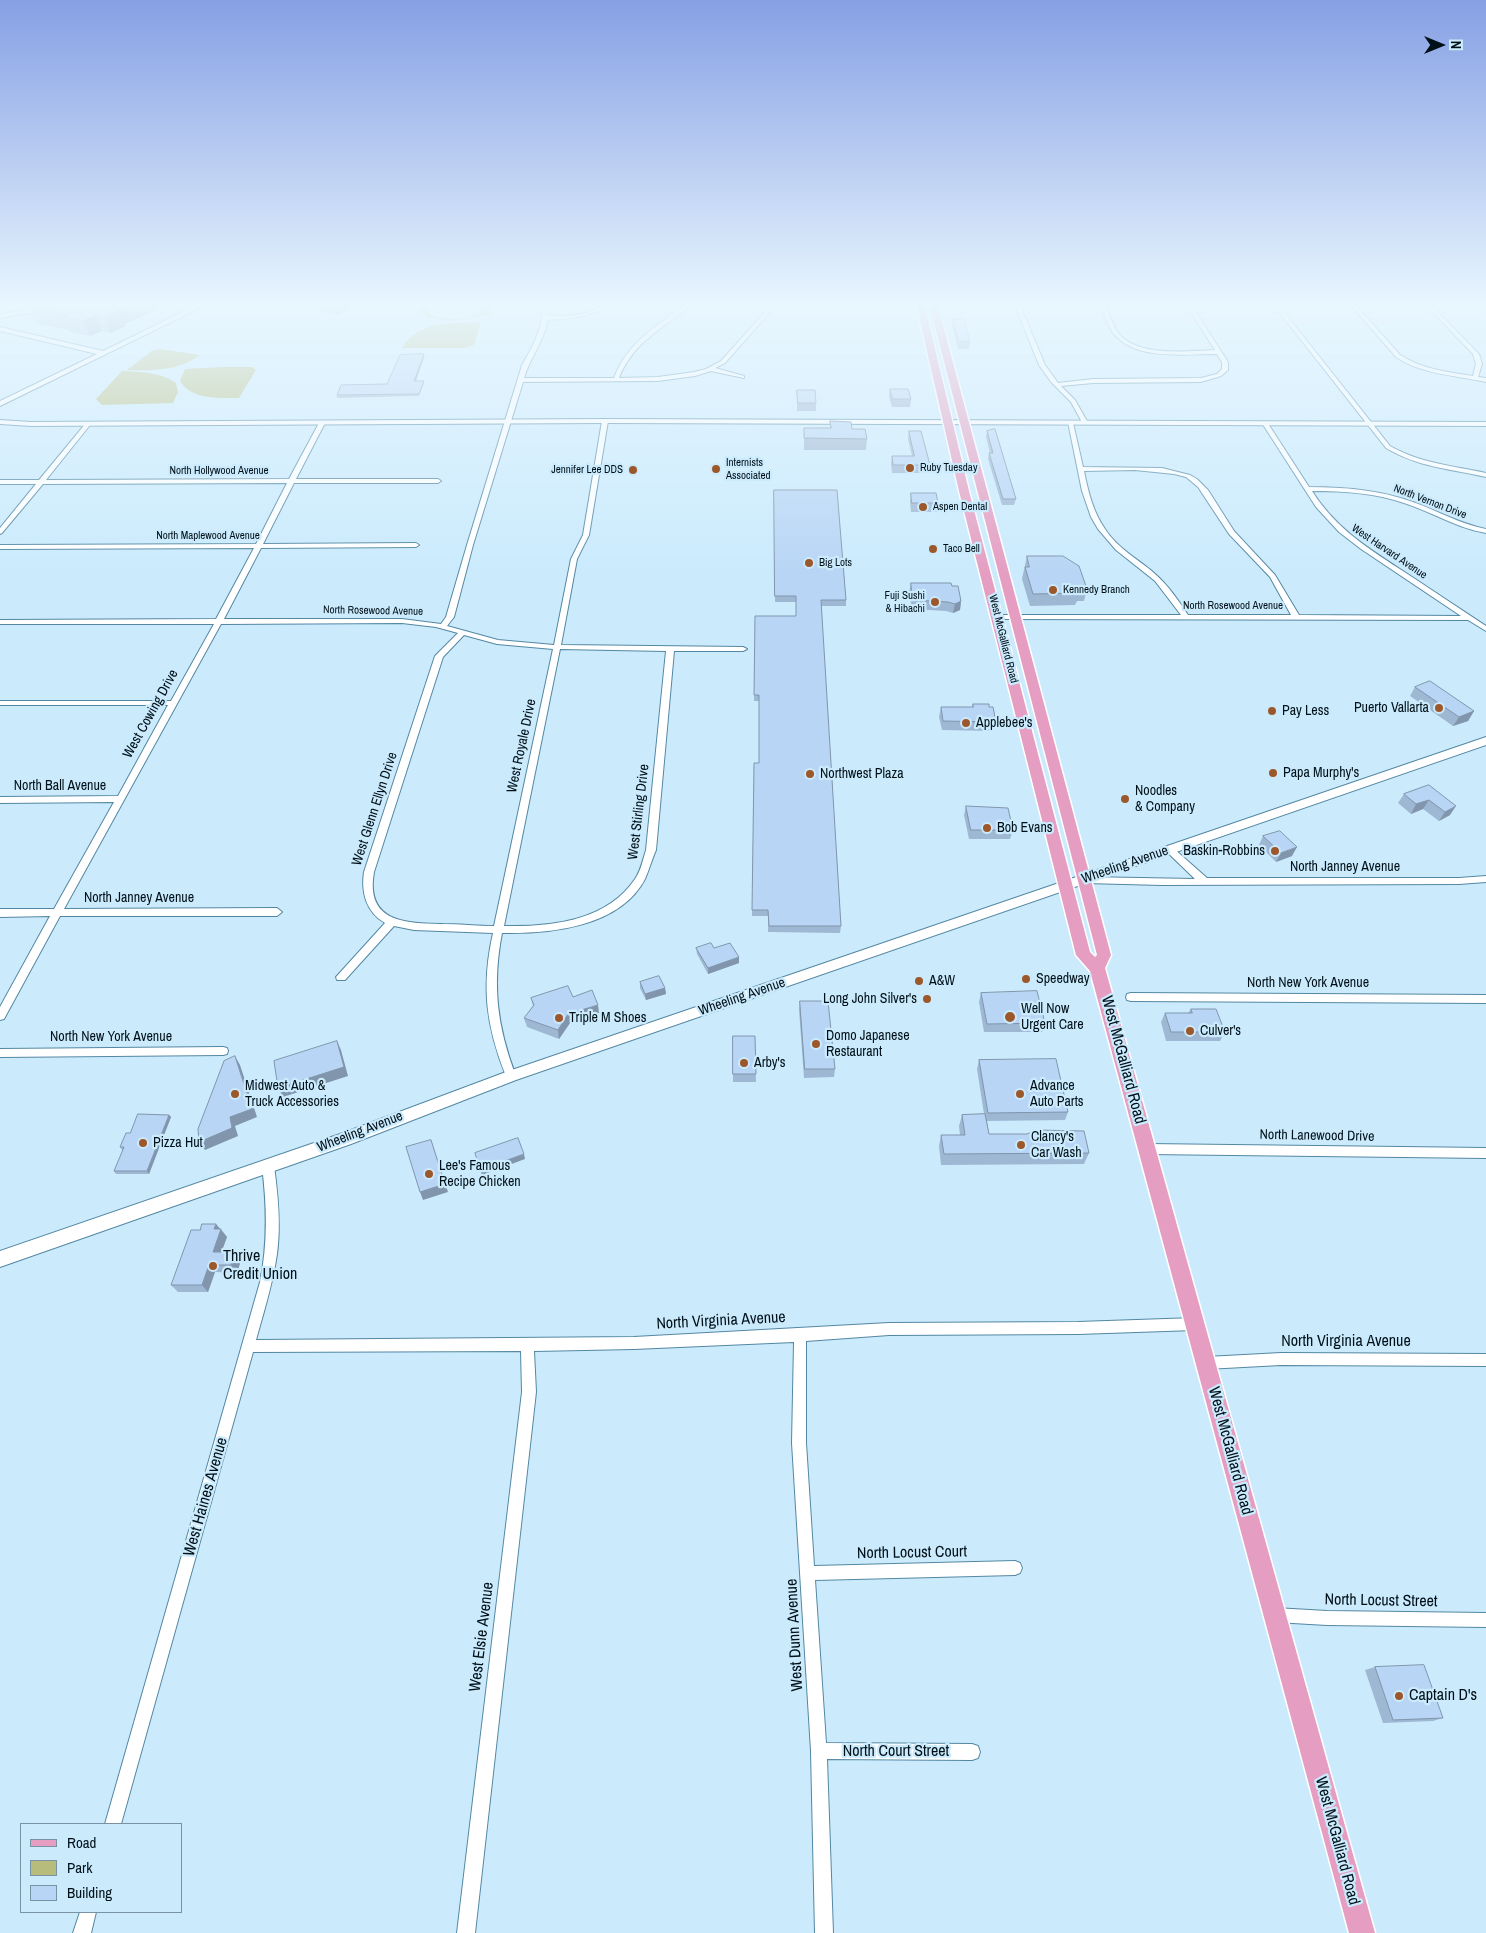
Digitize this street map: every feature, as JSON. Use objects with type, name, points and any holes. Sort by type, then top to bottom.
[{"type":"main road","points":[[0,404],[22,393]]},
{"type":"main road","name":"West McGalliard Road","points":[[942,393],[964,491],[998,617],[1082,955],[1097,968],[1362,1933]]},
{"type":"main road","name":"West McGalliard Road","points":[[955,393],[1104,955],[1097,968]]},
{"type":"main road","points":[[0,422],[31,424],[605,421],[1486,424]]},
{"type":"main road","name":"Wheeling Avenue","points":[[0,1259],[346,1139],[511,1076],[1085,880],[1486,740]]},
{"type":"street","points":[[443,626],[450,617],[470,545],[517,393]]},
{"type":"street","points":[[1065,393],[1073,401],[1086,423]]},
{"type":"street","points":[[1344,393],[1388,447],[1407,457],[1434,465],[1486,475]]},
{"type":"street","name":"West Royale Drive","points":[[511,1076],[497,1038],[491,1005],[492,959],[557,647],[571,570],[574,559],[586,535],[605,421]]},
{"type":"street","name":"West Cowing Drive","points":[[0,1016],[219,621],[322,423]]},
{"type":"street","points":[[1070,423],[1084,487],[1096,520],[1104,534],[1114,546],[1159,581],[1186,617]]},
{"type":"street","name":"West Harvard Avenue","points":[[1265,423],[1307,489],[1330,520],[1350,539],[1486,629]]},
{"type":"street","points":[[0,532],[88,424]]},
{"type":"street","points":[[1081,469],[1162,470],[1176,472],[1196,480],[1202,486],[1222,521],[1237,540],[1272,575],[1296,617]]},
{"type":"street","name":"North Hollywood Avenue","points":[[0,482],[438,480]]},
{"type":"street","name":"North Vernon Drive","points":[[1307,489],[1348,490],[1379,494],[1416,506],[1458,525],[1486,531]]},
{"type":"street","name":"North Maplewood Avenue","points":[[0,547],[416,545]]},
{"type":"street","name":"North Rosewood Avenue","points":[[998,617],[1469,618]]},
{"type":"street","name":"North Rosewood Avenue","points":[[0,622],[402,620],[443,626],[497,642],[557,647],[743,649]]},
{"type":"street","name":"West Glenn Ellyn Drive","points":[[392,922],[376,911],[370,901],[367,881],[439,656],[462,633]]},
{"type":"street","name":"West Stirling Drive","points":[[497,930],[525,931],[550,929],[592,917],[619,901],[636,885],[645,871],[651,850],[670,648]]},
{"type":"street","points":[[0,703],[173,702]]},
{"type":"street","name":"North Ball Avenue","points":[[0,800],[120,799]]},
{"type":"street","points":[[1170,850],[1204,881]]},
{"type":"street","name":"North Janney Avenue","points":[[1085,880],[1459,881],[1486,879]]},
{"type":"street","name":"North Janney Avenue","points":[[0,913],[277,912]]},
{"type":"street","points":[[342,977],[392,922],[497,930]]},
{"type":"street","name":"North New York Avenue","points":[[1131,997],[1486,999]]},
{"type":"street","name":"North New York Avenue","points":[[0,1053],[222,1051]]},
{"type":"street","name":"North Lanewood Drive","points":[[1147,1149],[1486,1153]]},
{"type":"street","name":"West Haines Avenue","points":[[113,1823],[266,1282],[274,1239],[272,1195],[268,1166]]},
{"type":"street","name":"North Virginia Avenue","points":[[249,1346],[527,1345],[800,1336],[889,1329],[1078,1328],[1195,1324]]},
{"type":"street","name":"West Dunn Avenue","points":[[800,1336],[799,1443],[809,1573],[819,1751],[824,1933]]},
{"type":"street","name":"West Elsie Avenue","points":[[466,1933],[528,1392],[529,1359],[527,1345]]},
{"type":"street","name":"North Virginia Avenue","points":[[1206,1363],[1281,1359],[1486,1360]]},
{"type":"street","name":"North Locust Court","points":[[809,1573],[1015,1568]]},
{"type":"street","name":"North Locust Street","points":[[1275,1615],[1336,1618],[1486,1620]]},
{"type":"street","name":"North Court Street","points":[[819,1751],[972,1752]]},
{"type":"street","points":[[82,1933],[88,1913]]},
{"type":"green space","points":[[101,393],[177,393],[173,403],[102,405],[96,399]]},
{"type":"green space","points":[[194,393],[242,393],[239,398],[215,398]]},
{"type":"building","points":[[338,393],[419,393],[419,394],[337,395]]},
{"type":"building","points":[[797,393],[815,393],[816,403],[798,403]]},
{"type":"building","points":[[891,393],[909,393],[911,399],[893,399]]},
{"type":"building","points":[[830,421],[851,422],[852,429],[865,429],[867,439],[804,438],[804,428],[831,428]]},
{"type":"building","points":[[995,429],[1016,499],[1003,499],[989,453],[993,453],[987,431]]},
{"type":"building","points":[[909,431],[921,431],[930,465],[893,465],[892,456],[914,456]]},
{"type":"building","name":"Northwest Plaza","points":[[774,490],[837,490],[846,600],[821,600],[841,926],[769,926],[768,910],[752,910],[754,763],[759,763],[759,695],[754,695],[755,616],[796,616],[796,596],[775,596]]},
{"type":"building","points":[[911,493],[936,493],[938,503],[912,503]]},
{"type":"building","name":"Kennedy Branch","points":[[1027,556],[1063,556],[1079,566],[1087,589],[1077,589],[1079,593],[1033,594],[1025,567],[1029,567]]},
{"type":"building","points":[[911,583],[951,583],[952,586],[958,586],[961,601],[955,604],[913,600]]},
{"type":"building","points":[[1430,681],[1474,711],[1459,717],[1415,687]]},
{"type":"building","points":[[973,704],[989,704],[989,707],[993,707],[996,722],[943,721],[941,707],[973,707]]},
{"type":"building","points":[[1429,785],[1456,806],[1445,812],[1429,800],[1416,804],[1404,794]]},
{"type":"building","points":[[966,806],[1008,808],[1013,830],[971,830]]},
{"type":"building","points":[[1280,831],[1297,847],[1281,853],[1263,836]]},
{"type":"building","points":[[711,943],[714,948],[730,943],[739,957],[708,968],[696,948]]},
{"type":"building","points":[[659,976],[665,988],[645,994],[640,982]]},
{"type":"building","name":"Triple M Shoes","points":[[568,986],[573,997],[592,990],[598,1005],[568,1014],[558,1030],[524,1018],[534,1005],[531,998]]},
{"type":"building","name":"Well Now Urgent Care","points":[[1037,991],[1045,1023],[987,1024],[981,993]]},
{"type":"building","name":"Domo Japanese Restaurant","points":[[800,1001],[828,1001],[835,1069],[805,1069]]},
{"type":"building","points":[[1191,1009],[1216,1009],[1225,1032],[1171,1032],[1165,1013],[1192,1013]]},
{"type":"building","name":"Arby's","points":[[733,1036],[755,1036],[756,1074],[733,1074]]},
{"type":"building","points":[[337,1041],[344,1067],[278,1088],[274,1061]]},
{"type":"building","name":"Midwest Auto & Truck Accessories","points":[[235,1056],[252,1109],[230,1117],[232,1128],[199,1142],[198,1129],[224,1061]]},
{"type":"building","name":"Advance Auto Parts","points":[[1056,1059],[1068,1112],[988,1113],[979,1060]]},
{"type":"building","name":"Pizza Hut","points":[[138,1114],[169,1115],[147,1171],[114,1171],[124,1147],[120,1147],[126,1133],[130,1133]]},
{"type":"building","points":[[985,1114],[989,1134],[1027,1134],[1036,1130],[1084,1131],[1089,1153],[944,1154],[941,1135],[965,1135],[962,1115]]},
{"type":"building","points":[[518,1138],[524,1154],[480,1170],[475,1153]]},
{"type":"building","name":"Lee's Famous Recipe Chicken","points":[[431,1140],[445,1184],[420,1192],[406,1147]]},
{"type":"building","name":"Thrive Credit Union","points":[[202,1224],[216,1224],[214,1229],[221,1229],[213,1252],[235,1252],[231,1265],[209,1265],[202,1285],[171,1285],[191,1230],[200,1230]]},
{"type":"building","name":"Captain D's","points":[[1424,1665],[1443,1718],[1393,1720],[1375,1667]]},
{"type":"place","name":"Ruby Tuesday","points":[[910,468]]},
{"type":"place","name":"Internists Associated","points":[[716,469]]},
{"type":"place","name":"Jennifer Lee DDS","points":[[633,470]]},
{"type":"place","name":"Aspen Dental","points":[[923,507]]},
{"type":"place","name":"Taco Bell","points":[[933,549]]},
{"type":"place","name":"Big Lots","points":[[809,563]]},
{"type":"place","name":"Kennedy Branch","points":[[1053,590]]},
{"type":"place","name":"Fuji Sushi & Hibachi","points":[[935,602]]},
{"type":"place","name":"Puerto Vallarta","points":[[1439,708]]},
{"type":"place","name":"Pay Less","points":[[1272,711]]},
{"type":"place","name":"Applebee's","points":[[966,723]]},
{"type":"place","name":"Papa Murphy's","points":[[1273,773]]},
{"type":"place","name":"Northwest Plaza","points":[[810,774]]},
{"type":"place","name":"Noodles & Company","points":[[1125,799]]},
{"type":"place","name":"Bob Evans","points":[[987,828]]},
{"type":"place","name":"Baskin-Robbins","points":[[1275,851]]},
{"type":"place","name":"Speedway","points":[[1026,979]]},
{"type":"place","name":"A&W","points":[[919,981]]},
{"type":"place","name":"Long John Silver's","points":[[927,999]]},
{"type":"place","name":"Well Now Urgent Care","points":[[1010,1017]]},
{"type":"place","name":"Triple M Shoes","points":[[559,1018]]},
{"type":"place","name":"Culver's","points":[[1190,1031]]},
{"type":"place","name":"Domo Japanese Restaurant","points":[[816,1044]]},
{"type":"place","name":"Arby's","points":[[744,1063]]},
{"type":"place","name":"Midwest Auto & Truck Accessories","points":[[235,1094]]},
{"type":"place","name":"Advance Auto Parts","points":[[1020,1094]]},
{"type":"place","name":"Pizza Hut","points":[[143,1143]]},
{"type":"place","name":"Clancy's Car Wash","points":[[1021,1145]]},
{"type":"place","name":"Lee's Famous Recipe Chicken","points":[[429,1174]]},
{"type":"place","name":"Thrive Credit Union","points":[[213,1266]]},
{"type":"place","name":"Captain D's","points":[[1399,1696]]}]
